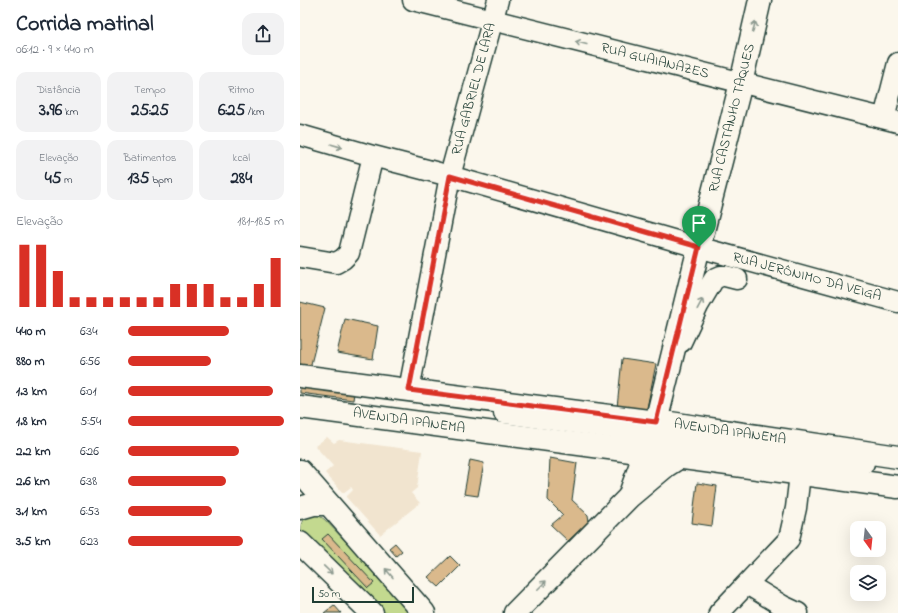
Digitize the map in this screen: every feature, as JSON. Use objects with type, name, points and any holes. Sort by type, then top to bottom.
[{"type":"main road","name":"RUA CASTANHO TAQUES","points":[[629,497],[650,438],[670,364],[741,83],[760,0]]},
{"type":"main road","name":"AVENIDA IPANEMA","points":[[300,376],[409,390],[650,438],[680,457],[898,487]]},
{"type":"main road","name":"AVENIDA IPANEMA","points":[[300,407],[650,438],[670,423],[898,456]]},
{"type":"main road","points":[[514,613],[629,497],[666,466],[680,457]]},
{"type":"main road","points":[[302,479],[329,504],[424,613]]},
{"type":"main road","points":[[300,508],[314,504],[329,504]]},
{"type":"main road","points":[[300,543],[372,613]]},
{"type":"street","name":"RUA GUAIANAZES","points":[[413,0],[891,120]]},
{"type":"street","name":"RUA GABRIEL DE LARA","points":[[409,390],[450,176],[498,0]]},
{"type":"street","points":[[891,120],[898,63]]},
{"type":"street","name":"RUA JERÔNIMO DA VEIGA","points":[[300,135],[898,302]]},
{"type":"street","points":[[300,256],[336,262],[343,259],[349,253],[373,156]]},
{"type":"street","points":[[670,364],[698,306],[714,279],[721,276],[737,279]]},
{"type":"street","points":[[300,385],[650,438],[898,478]]},
{"type":"street","points":[[300,396],[898,468]]},
{"type":"street","points":[[719,613],[789,539],[796,508],[800,474]]},
{"type":"street","points":[[747,584],[783,606],[798,613]]},
{"type":"shaded area","points":[[327,437],[334,443],[339,440],[422,451],[417,488],[411,493],[420,503],[380,535],[346,497],[353,490],[351,487],[343,493],[325,473],[333,466],[315,446]]},
{"type":"green space","points":[[310,514],[316,514],[324,519],[415,613],[385,613],[301,531],[302,521]]},
{"type":"building","points":[[300,302],[325,308],[310,368],[300,366]]},
{"type":"building","points":[[345,319],[378,326],[373,359],[337,353]]},
{"type":"building","points":[[622,359],[656,364],[647,408],[644,410],[617,408]]},
{"type":"building","points":[[300,385],[354,393],[353,400],[300,393]]},
{"type":"building","points":[[550,458],[577,463],[572,500],[588,515],[589,521],[568,541],[551,525],[563,515],[548,500]]},
{"type":"building","points":[[470,460],[484,463],[478,496],[464,494]]},
{"type":"building","points":[[697,483],[717,486],[712,526],[692,523]]},
{"type":"building","points":[[328,534],[374,583],[368,588],[322,539]]},
{"type":"building","points":[[395,543],[402,551],[396,556],[389,548]]},
{"type":"building","points":[[450,556],[460,566],[439,587],[428,577]]},
{"type":"building","points":[[334,605],[341,613],[324,613]]},
{"type":"route","points":[[450,176],[699,247],[656,422],[409,390],[450,176]]}]
